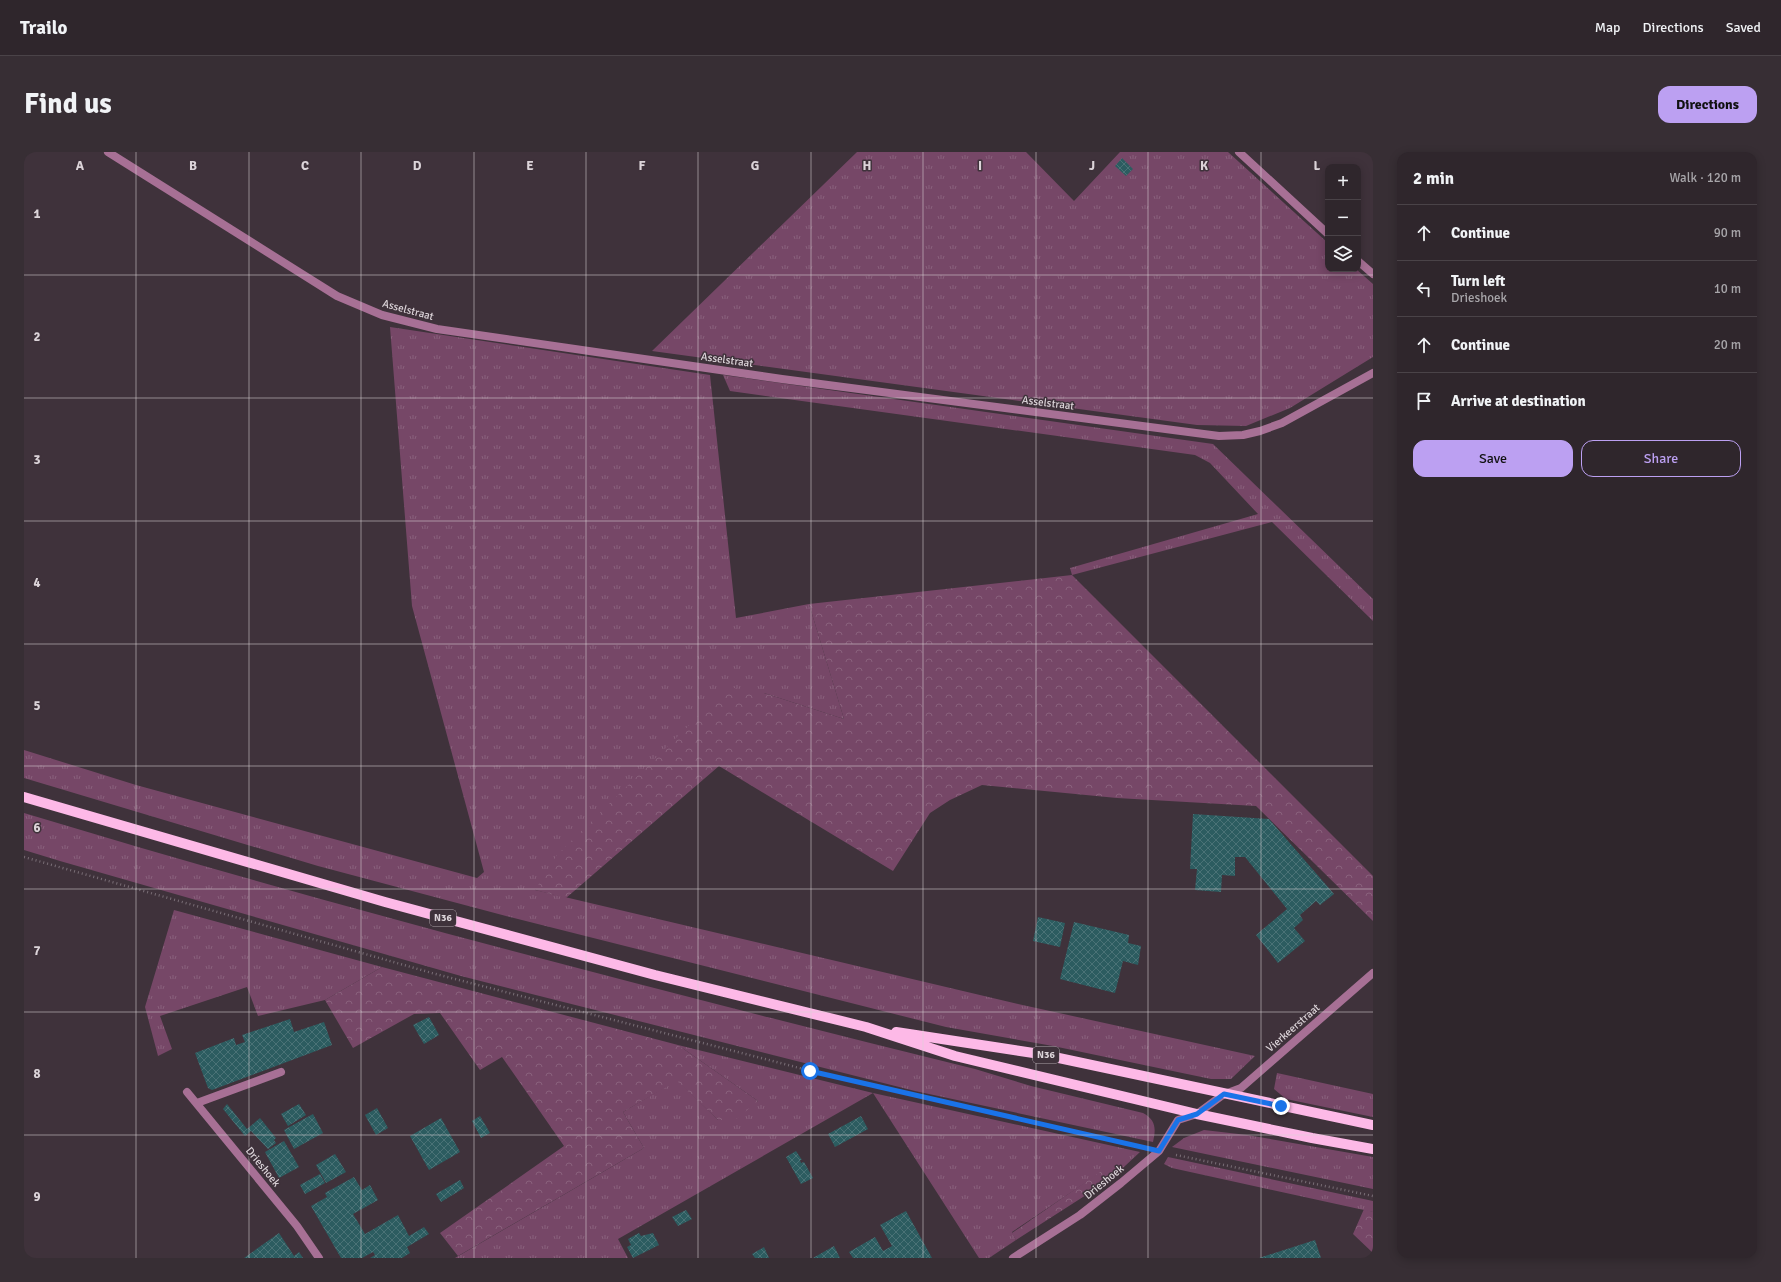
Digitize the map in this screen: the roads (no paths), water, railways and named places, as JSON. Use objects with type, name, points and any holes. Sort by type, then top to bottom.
[{"type":"main road","name":"N36","points":[[24,798],[385,902],[655,975],[866,1028],[955,1056],[1197,1114],[1373,1149]]},
{"type":"main road","name":"N36","points":[[866,1028],[1040,1054],[1373,1125]]},
{"type":"street","name":"Asselstraat","points":[[108,152],[337,296],[382,315],[437,329],[782,379],[1219,436],[1248,434],[1282,422],[1373,373]]},
{"type":"street","points":[[1239,152],[1325,231]]},
{"type":"street","points":[[1361,264],[1373,274]]},
{"type":"street","name":"Vierkeerstraat","points":[[1197,1114],[1224,1094],[1241,1088],[1373,973]]},
{"type":"street","points":[[196,1103],[281,1072]]},
{"type":"street","name":"Drieshoek","points":[[188,1092],[297,1226],[319,1258]]},
{"type":"street","name":"Drieshoek","points":[[1013,1258],[1080,1215],[1159,1151],[1178,1120],[1197,1114]]}]
